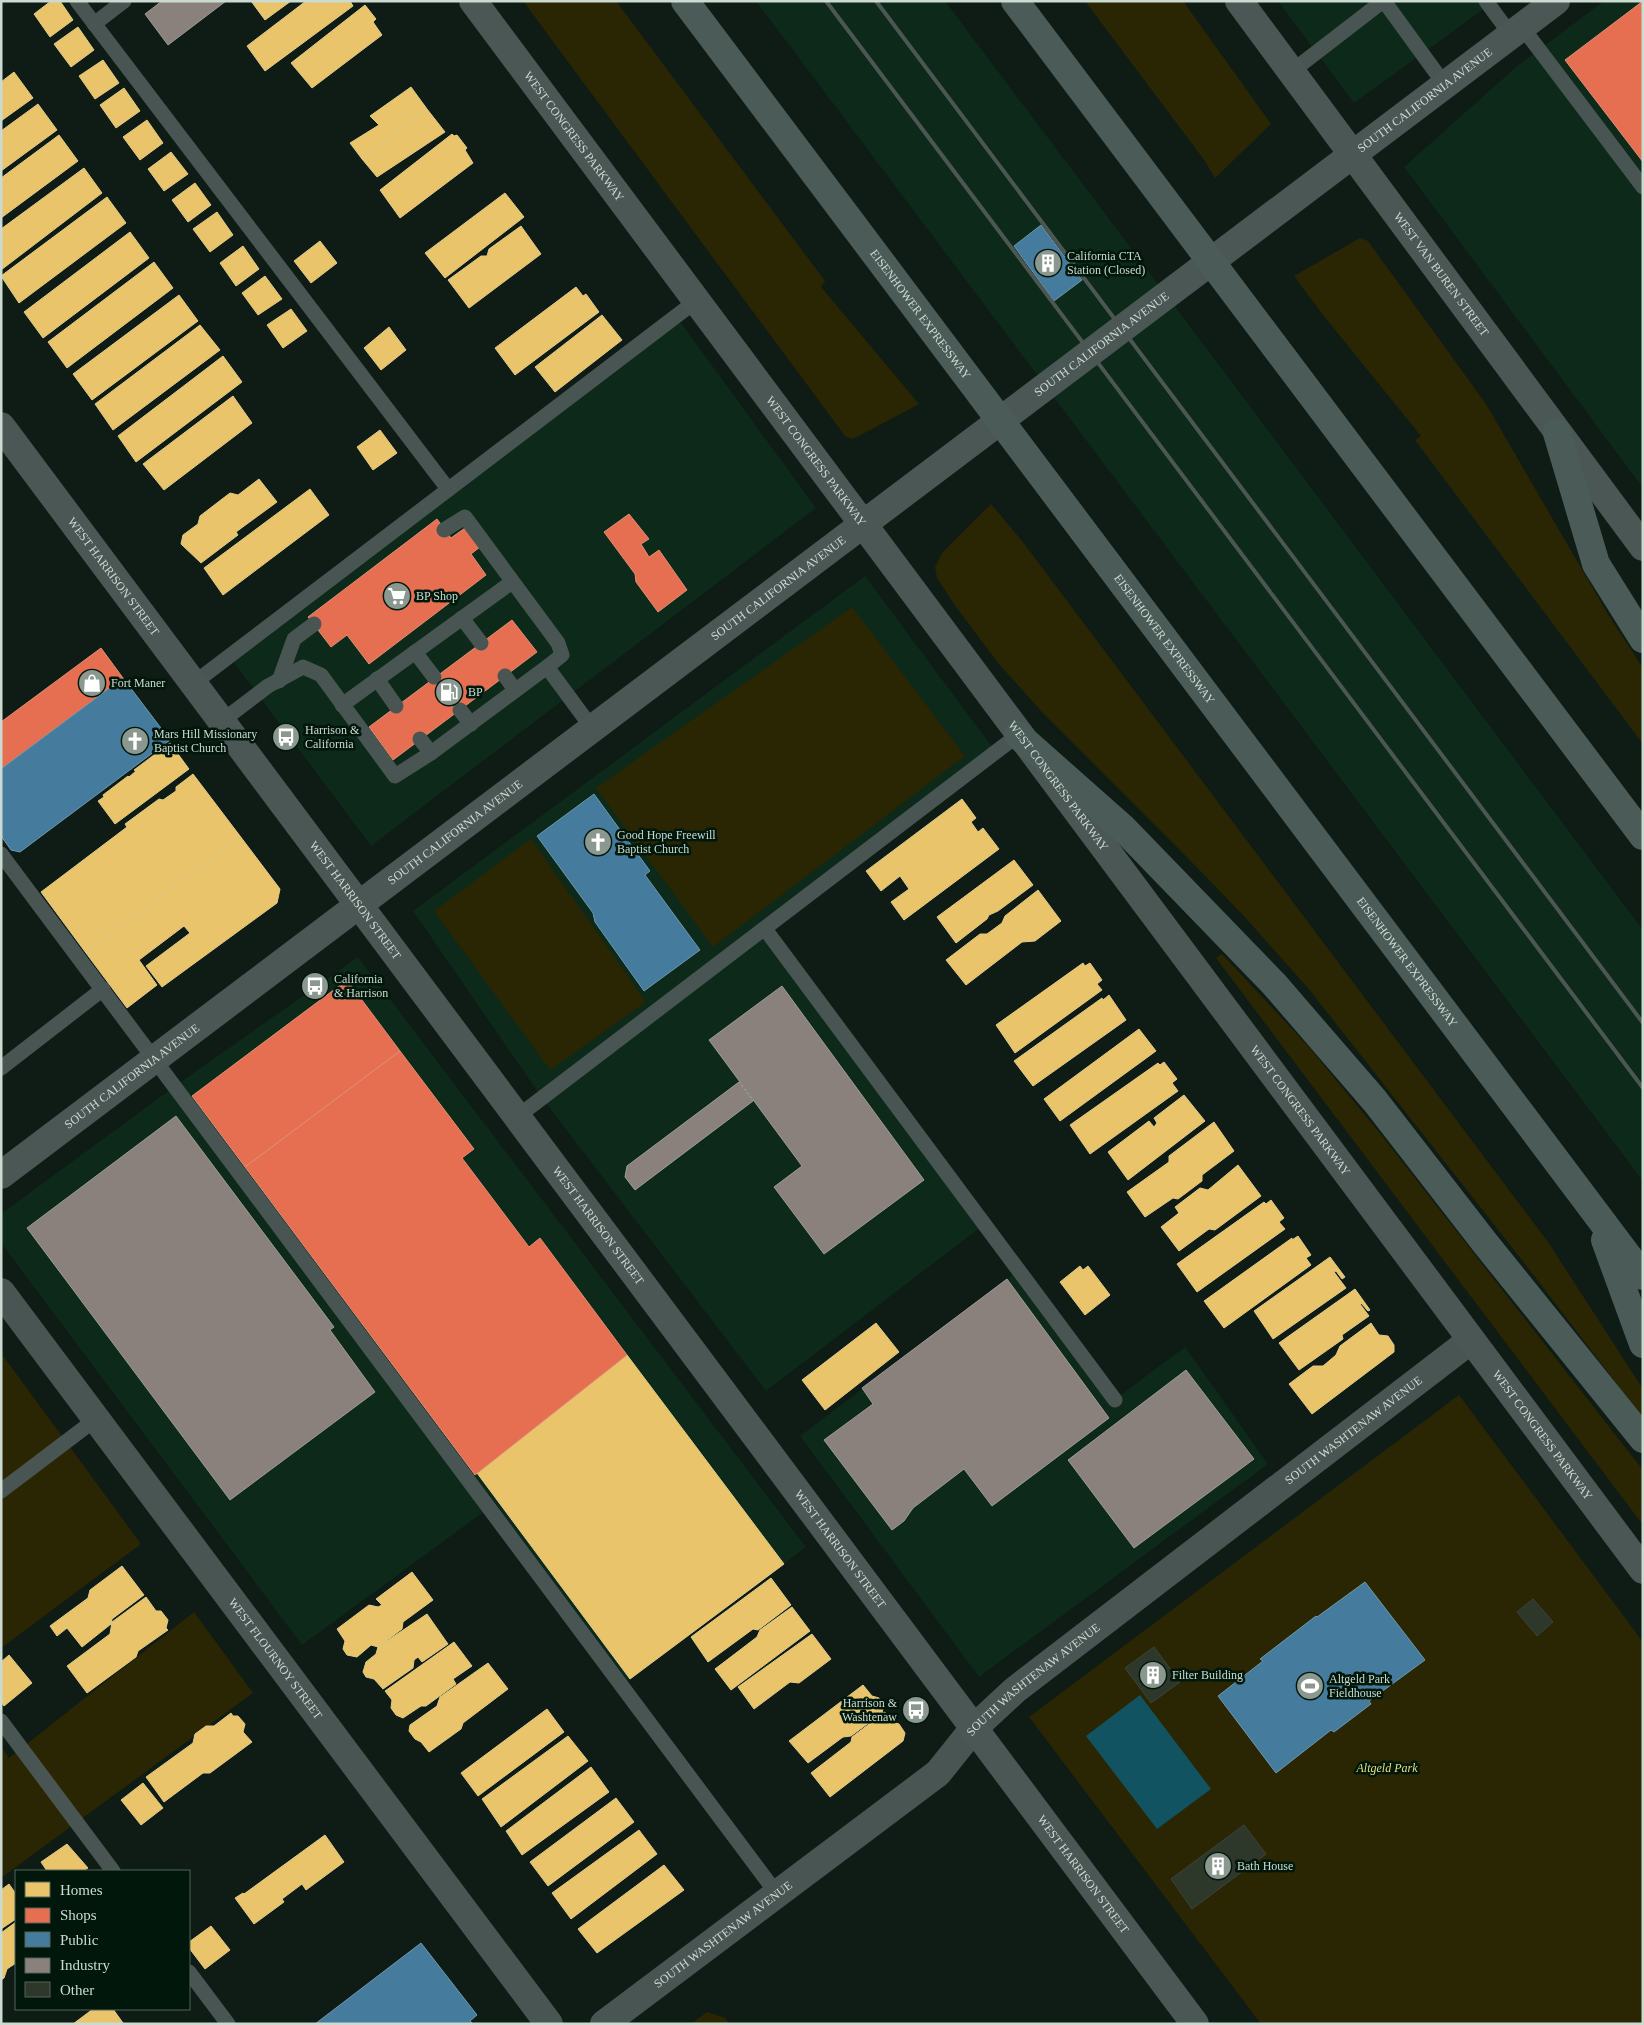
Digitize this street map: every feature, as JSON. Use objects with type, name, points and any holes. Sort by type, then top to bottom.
[{"type":"highway","name":"EISENHOWER EXPRESSWAY","points":[[685,1],[1643,1276]]},
{"type":"highway","points":[[1015,1],[1640,832]]},
{"type":"highway","points":[[1557,433],[1596,564],[1643,639]]},
{"type":"highway","points":[[1018,735],[1123,828],[1274,984],[1375,1101],[1485,1243],[1643,1439]]},
{"type":"highway","points":[[1595,1212],[1643,1344]]},
{"type":"street","name":"WEST CONGRESS PARKWAY","points":[[473,1],[1018,735],[1643,1570]]},
{"type":"street","name":"WEST VAN BUREN STREET","points":[[1239,1],[1643,547]]},
{"type":"street","name":"SOUTH CALIFORNIA AVENUE","points":[[1,1175],[862,524],[956,456],[1556,1]]},
{"type":"street","name":"WEST HARRISON STREET","points":[[1,426],[1195,2024]]},
{"type":"street","name":"WEST FLOURNOY STREET","points":[[1,1292],[549,2024]]},
{"type":"street","name":"SOUTH WASHTENAW AVENUE","points":[[604,2024],[938,1773],[974,1728],[1015,1690],[1471,1340]]},
{"type":"lane","points":[[77,1],[448,489]]},
{"type":"lane","points":[[94,24],[124,1]]},
{"type":"lane","points":[[1291,72],[1383,1],[1444,85]]},
{"type":"lane","points":[[1486,1],[1516,31],[1643,187]]},
{"type":"lane","points":[[194,683],[696,301]]},
{"type":"lane","points":[[222,721],[268,686],[303,668],[321,675],[395,776],[432,753],[562,655],[558,643],[465,517],[444,530]]},
{"type":"lane","points":[[342,705],[512,582]]},
{"type":"lane","points":[[462,618],[481,643]]},
{"type":"lane","points":[[278,681],[294,639],[314,624]]},
{"type":"lane","points":[[415,652],[434,677]]},
{"type":"lane","points":[[547,667],[592,728]]},
{"type":"lane","points":[[505,676],[515,690]]},
{"type":"lane","points":[[377,679],[396,706]]},
{"type":"lane","points":[[460,710],[471,724]]},
{"type":"lane","points":[[517,1117],[1018,735]]},
{"type":"lane","points":[[420,739],[432,753]]},
{"type":"lane","points":[[1,854],[777,1894]]},
{"type":"lane","points":[[765,929],[1115,1400]]},
{"type":"lane","points":[[1,1068],[102,989]]},
{"type":"lane","points":[[1,1491],[96,1419]]},
{"type":"lane","points":[[1,1721],[113,1870]]},
{"type":"lane","points":[[190,1973],[228,2024]]},
{"type":"shaded area","points":[[756,1],[945,1],[1216,361],[1643,930],[1643,1181]]},
{"type":"shaded area","points":[[1278,1],[1495,1],[1354,103]]},
{"type":"shaded area","points":[[1604,1],[1643,1],[1643,488],[1404,167],[1516,67]]},
{"type":"shaded area","points":[[676,316],[816,508],[371,846],[229,656]]},
{"type":"shaded area","points":[[865,576],[996,752],[765,929],[985,1224],[766,1391],[542,1098],[413,911]]},
{"type":"shaded area","points":[[358,957],[806,1547],[622,1686],[489,1508],[302,1645],[1,1243],[1,1214],[175,1086]]},
{"type":"shaded area","points":[[1019,1270],[1115,1399],[1185,1347],[1268,1464],[979,1677],[800,1436]]},
{"type":"green space","points":[[523,1],[616,1],[825,281],[821,287],[919,404],[857,437],[851,439],[845,436]]},
{"type":"green space","points":[[1085,1],[1183,1],[1271,124],[1215,178],[1205,161]]},
{"type":"green space","points":[[1360,238],[1368,241],[1486,404],[1609,616],[1643,668],[1643,744],[1415,440],[1421,436],[1323,315],[1294,276]]},
{"type":"green space","points":[[991,504],[1022,541],[1548,1242],[1643,1389],[1643,1418],[1532,1273],[1308,988],[1242,914],[1041,711],[998,663],[956,607],[937,578],[935,567],[942,553]]},
{"type":"green space","points":[[852,607],[965,756],[713,947],[596,788]]},
{"type":"green space","points":[[531,839],[646,1002],[550,1070],[434,911]]},
{"type":"green space","points":[[1222,954],[1308,1046],[1379,1132],[1643,1470],[1643,1525],[1216,958]]},
{"type":"green space","points":[[1,1353],[141,1544],[1,1648]]},
{"type":"green space","name":"Altgeld Park","points":[[1459,1395],[1643,1642],[1643,2024],[1261,2024],[1029,1717]]},
{"type":"green space","points":[[194,1612],[253,1693],[1,1878],[1,1747],[9,1758]]},
{"type":"green space","points":[[707,2012],[725,2018],[729,2024],[691,2024]]},
{"type":"water","points":[[1140,1695],[1211,1789],[1157,1829],[1086,1736]]},
{"type":"building: Homes","points":[[51,1],[60,1],[73,20],[50,37],[34,14]]},
{"type":"building: Homes","points":[[251,1],[291,1],[265,20]]},
{"type":"building: Homes","points":[[306,1],[350,1],[353,6],[265,71],[247,46]]},
{"type":"building: Homes","points":[[365,5],[376,19],[373,22],[382,35],[312,88],[291,63]]},
{"type":"building: Homes","points":[[78,27],[94,50],[71,67],[54,44]]},
{"type":"building: Homes","points":[[103,60],[119,83],[95,99],[79,76]]},
{"type":"building: Homes","points":[[14,72],[33,98],[1,121],[1,82]]},
{"type":"building: Homes","points":[[411,87],[427,109],[362,159],[350,143],[379,125],[370,116]]},
{"type":"building: Homes","points":[[124,88],[140,111],[116,128],[100,105]]},
{"type":"building: Homes","points":[[38,104],[57,130],[1,171],[1,131]]},
{"type":"building: Homes","points":[[427,109],[445,132],[377,177],[362,159]]},
{"type":"building: Homes","points":[[147,120],[163,143],[140,160],[123,137]]},
{"type":"building: Homes","points":[[452,134],[454,136],[457,135],[467,148],[465,150],[473,163],[400,218],[380,190]]},
{"type":"building: Homes","points":[[59,135],[78,161],[1,218],[1,178]]},
{"type":"building: Homes","points":[[171,152],[188,174],[164,191],[148,169]]},
{"type":"building: Homes","points":[[84,168],[102,193],[1,270],[1,229]]},
{"type":"building: Homes","points":[[195,183],[211,205],[188,222],[172,200]]},
{"type":"building: Homes","points":[[505,193],[524,217],[445,278],[425,253]]},
{"type":"building: Homes","points":[[107,197],[126,223],[19,303],[1,276]]},
{"type":"building: Homes","points":[[217,212],[233,235],[210,252],[193,229]]},
{"type":"building: Homes","points":[[521,226],[541,254],[469,308],[448,280],[481,256],[487,256],[489,249]]},
{"type":"building: Homes","points":[[130,232],[149,258],[43,338],[24,312]]},
{"type":"building: Homes","points":[[320,241],[337,263],[311,283],[294,261]]},
{"type":"building: Homes","points":[[243,246],[259,269],[236,286],[220,263]]},
{"type":"building: Homes","points":[[154,262],[173,288],[67,368],[48,342]]},
{"type":"building: Homes","points":[[265,276],[282,299],[258,315],[242,293]]},
{"type":"building: Homes","points":[[576,287],[583,296],[586,294],[599,312],[515,375],[495,348]]},
{"type":"building: Homes","points":[[179,295],[198,321],[92,400],[73,374]]},
{"type":"building: Homes","points":[[291,309],[307,331],[283,348],[267,325]]},
{"type":"building: Homes","points":[[602,315],[622,340],[555,392],[535,367]]},
{"type":"building: Homes","points":[[200,325],[220,350],[113,430],[95,404]]},
{"type":"building: Homes","points":[[389,327],[406,350],[381,370],[364,348]]},
{"type":"building: Homes","points":[[223,356],[242,382],[136,462],[118,436]]},
{"type":"building: Homes","points":[[233,396],[252,423],[164,490],[143,464]]},
{"type":"building: Homes","points":[[380,430],[397,453],[373,470],[357,447]]},
{"type":"building: Homes","points":[[259,479],[277,502],[236,532],[238,535],[201,563],[181,544],[183,535],[198,524],[200,516],[230,493],[238,495]]},
{"type":"building: Homes","points":[[310,489],[329,515],[223,595],[204,568]]},
{"type":"building: Homes","points":[[170,743],[189,769],[115,824],[98,801],[104,797],[103,795],[136,771],[134,770]]},
{"type":"building: Homes","points":[[193,774],[240,836],[86,953],[41,892],[127,827],[125,824],[159,799],[163,800],[176,791],[176,787]]},
{"type":"building: Homes","points":[[962,799],[976,818],[971,822],[978,832],[983,828],[999,849],[904,920],[891,902],[909,889],[900,876],[881,891],[866,871]]},
{"type":"building: Homes","points":[[240,836],[280,889],[277,903],[162,987],[146,966],[190,933],[184,926],[139,960],[157,985],[127,1008],[86,953]]},
{"type":"building: Homes","points":[[1014,860],[1033,885],[998,911],[989,915],[987,919],[956,943],[937,917]]},
{"type":"building: Homes","points":[[1038,890],[1061,921],[1035,941],[1022,942],[966,985],[946,960],[980,934],[987,934],[1002,923],[1005,916]]},
{"type":"building: Homes","points":[[1083,963],[1085,966],[1090,963],[1102,980],[1097,984],[1102,990],[1015,1053],[996,1025]]},
{"type":"building: Homes","points":[[1109,995],[1126,1020],[1033,1086],[1014,1061],[1102,998],[1103,1000]]},
{"type":"building: Homes","points":[[1139,1029],[1156,1051],[1060,1121],[1044,1099]]},
{"type":"building: Homes","points":[[1164,1062],[1177,1079],[1172,1083],[1178,1091],[1090,1154],[1070,1125],[1158,1063],[1160,1065]]},
{"type":"building: Homes","points":[[1184,1095],[1205,1121],[1128,1180],[1108,1152],[1149,1121],[1154,1127],[1157,1123],[1154,1118]]},
{"type":"building: Homes","points":[[1214,1122],[1234,1151],[1202,1175],[1202,1181],[1178,1199],[1173,1198],[1145,1217],[1127,1192],[1169,1162],[1169,1156]]},
{"type":"building: Homes","points":[[1238,1165],[1261,1196],[1215,1230],[1209,1229],[1179,1251],[1161,1227],[1179,1213],[1175,1207],[1200,1188],[1208,1190]]},
{"type":"building: Homes","points":[[1271,1200],[1284,1218],[1279,1222],[1285,1229],[1197,1292],[1177,1264],[1264,1202],[1266,1204]]},
{"type":"building: Homes","points":[[1298,1236],[1311,1255],[1306,1258],[1311,1265],[1224,1328],[1204,1301],[1292,1238],[1292,1240]]},
{"type":"building: Homes","points":[[1330,1257],[1345,1277],[1342,1279],[1336,1271],[1334,1272],[1346,1288],[1273,1339],[1254,1311]]},
{"type":"building: Homes","points":[[1080,1266],[1083,1270],[1088,1266],[1110,1295],[1085,1315],[1060,1282]]},
{"type":"building: Homes","points":[[1355,1289],[1370,1310],[1368,1311],[1360,1304],[1369,1316],[1342,1335],[1343,1339],[1299,1370],[1279,1343]]},
{"type":"building: Homes","points":[[876,1323],[899,1352],[825,1410],[802,1380]]},
{"type":"building: Homes","points":[[1371,1323],[1379,1335],[1388,1336],[1394,1345],[1394,1352],[1312,1414],[1289,1384],[1313,1366],[1323,1366],[1336,1355],[1340,1346]]},
{"type":"building: Homes","points":[[627,1355],[784,1564],[630,1679],[477,1473]]},
{"type":"building: Homes","points":[[122,1566],[144,1595],[112,1619],[111,1624],[82,1647],[67,1628],[57,1636],[50,1626],[88,1598],[90,1590]]},
{"type":"building: Homes","points":[[412,1572],[433,1600],[403,1622],[402,1629],[378,1647],[371,1645],[357,1657],[347,1655],[343,1649],[345,1641],[337,1629],[369,1605],[378,1607],[382,1605],[376,1599]]},
{"type":"building: Homes","points":[[771,1578],[791,1605],[758,1630],[753,1629],[708,1662],[691,1637]]},
{"type":"building: Homes","points":[[146,1597],[156,1611],[161,1611],[168,1620],[166,1628],[168,1630],[138,1651],[136,1657],[87,1693],[67,1666],[110,1634],[112,1622]]},
{"type":"building: Homes","points":[[792,1607],[810,1631],[731,1690],[715,1669],[757,1637],[760,1630]]},
{"type":"building: Homes","points":[[427,1614],[448,1644],[422,1662],[418,1657],[414,1660],[413,1668],[383,1689],[374,1679],[366,1677],[363,1672],[366,1662],[376,1654],[378,1647]]},
{"type":"building: Homes","points":[[812,1634],[831,1659],[799,1683],[790,1682],[754,1709],[738,1687]]},
{"type":"building: Homes","points":[[454,1642],[472,1666],[453,1679],[456,1684],[426,1706],[421,1706],[403,1718],[396,1715],[391,1708],[392,1700],[385,1691]]},
{"type":"building: Homes","points":[[9,1655],[32,1683],[4,1706],[1,1702],[1,1662]]},
{"type":"building: Homes","points":[[488,1663],[508,1689],[463,1723],[461,1729],[429,1752],[409,1731],[410,1725],[437,1706],[440,1697]]},
{"type":"building: Homes","points":[[863,1685],[872,1696],[879,1698],[884,1704],[882,1713],[851,1736],[843,1737],[808,1763],[789,1741]]},
{"type":"building: Homes","points":[[547,1709],[564,1732],[478,1796],[461,1773]]},
{"type":"building: Homes","points":[[885,1712],[892,1722],[899,1724],[905,1733],[903,1741],[830,1797],[811,1773],[851,1742],[852,1737]]},
{"type":"building: Homes","points":[[231,1713],[233,1716],[238,1716],[245,1724],[243,1732],[252,1742],[210,1773],[203,1773],[164,1802],[146,1777],[193,1743],[195,1734],[206,1726],[214,1726]]},
{"type":"building: Homes","points":[[568,1736],[588,1761],[501,1827],[482,1799]]},
{"type":"building: Homes","points":[[591,1767],[609,1792],[522,1855],[506,1831]]},
{"type":"building: Homes","points":[[143,1783],[163,1808],[141,1825],[121,1800]]},
{"type":"building: Homes","points":[[616,1798],[634,1822],[548,1886],[530,1862]]},
{"type":"building: Homes","points":[[639,1830],[657,1854],[571,1919],[552,1893]]},
{"type":"building: Homes","points":[[325,1835],[344,1862],[306,1890],[302,1884],[282,1899],[284,1902],[254,1924],[235,1898],[244,1894]]},
{"type":"building: Homes","points":[[67,1844],[88,1868],[85,1870],[46,1870],[41,1862]]},
{"type":"building: Homes","points":[[664,1865],[684,1890],[597,1953],[578,1929]]},
{"type":"building: Homes","points":[[9,1884],[15,1893],[15,1920],[1,1929],[1,1890]]},
{"type":"building: Homes","points":[[15,1923],[15,1964],[7,1969],[4,1978],[1,1980],[1,1933]]},
{"type":"building: Homes","points":[[211,1926],[230,1950],[205,1969],[190,1949],[190,1941]]},
{"type":"building: Homes","points":[[92,2010],[114,2010],[123,2023],[73,2024]]},
{"type":"building: Shops","points":[[1643,1],[1643,162],[1565,60]]},
{"type":"building: Shops","points":[[629,514],[649,539],[641,544],[649,557],[659,550],[687,590],[658,612],[636,582],[635,574],[604,532]]},
{"type":"building: Shops","name":"BP Shop","points":[[437,519],[451,538],[465,528],[480,547],[471,554],[486,575],[369,664],[347,635],[331,647],[308,617]]},
{"type":"building: Shops","name":"BP","points":[[512,620],[537,652],[393,760],[369,727]]},
{"type":"building: Shops","points":[[101,648],[123,678],[1,769],[1,722]]},
{"type":"building: Shops","points":[[347,980],[400,1051],[245,1167],[192,1096]]},
{"type":"building: Shops","points":[[400,1051],[474,1149],[462,1158],[529,1247],[540,1238],[627,1355],[475,1475],[245,1167]]},
{"type":"building: Public","name":"California CTA Station (Closed)","points":[[1041,225],[1082,280],[1054,301],[1014,246]]},
{"type":"building: Public","points":[[123,678],[170,740],[20,852],[11,850],[1,836],[1,769]]},
{"type":"building: Public","points":[[594,794],[650,871],[645,875],[700,950],[644,991],[595,922],[593,913],[537,836]]},
{"type":"building: Public","name":"Altgeld Park Fieldhouse","points":[[1365,1582],[1425,1660],[1369,1701],[1371,1704],[1334,1732],[1331,1730],[1276,1773],[1218,1696],[1263,1661],[1260,1659],[1316,1616]]},
{"type":"building: Public","points":[[421,1943],[477,2015],[470,2021],[473,2024],[315,2024]]},
{"type":"building: Industry","points":[[162,1],[226,1],[168,45],[145,14]]},
{"type":"building: Industry","points":[[782,986],[924,1180],[824,1254],[774,1187],[802,1166],[709,1040]]},
{"type":"building: Industry","points":[[739,1082],[753,1101],[635,1190],[625,1177],[627,1166]]},
{"type":"building: Industry","points":[[176,1116],[334,1327],[330,1330],[375,1392],[230,1500],[27,1228]]},
{"type":"building: Industry","points":[[1007,1279],[1109,1418],[992,1506],[964,1469],[913,1508],[904,1521],[892,1530],[824,1440],[873,1404],[862,1388]]},
{"type":"building: Industry","points":[[1186,1370],[1254,1459],[1134,1548],[1068,1460]]},
{"type":"building: Other","points":[[1533,1599],[1553,1622],[1537,1636],[1517,1612]]},
{"type":"building: Other","name":"Filter Building","points":[[1154,1647],[1180,1682],[1151,1703],[1125,1668]]},
{"type":"building: Other","name":"Bath House","points":[[1244,1825],[1266,1854],[1192,1909],[1171,1879]]},
{"type":"railway","points":[[826,1],[1643,1088]]},
{"type":"railway","points":[[876,1],[1643,1023]]},
{"type":"place","name":"California CTA Station (Closed)","points":[[1048,263]]},
{"type":"place","name":"BP Shop","points":[[397,596]]},
{"type":"place","name":"Fort Maner","points":[[92,683]]},
{"type":"place","name":"BP","points":[[449,692]]},
{"type":"place","name":"Harrison & California","points":[[286,737]]},
{"type":"place","name":"Mars Hill Missionary Baptist Church","points":[[135,741]]},
{"type":"place","name":"Good Hope Freewill Baptist Church","points":[[598,842]]},
{"type":"place","name":"California & Harrison","points":[[315,986]]},
{"type":"place","name":"Filter Building","points":[[1153,1675]]},
{"type":"place","name":"Altgeld Park Fieldhouse","points":[[1310,1686]]},
{"type":"place","name":"Harrison & Washtenaw","points":[[916,1710]]},
{"type":"place","name":"Bath House","points":[[1218,1866]]}]
